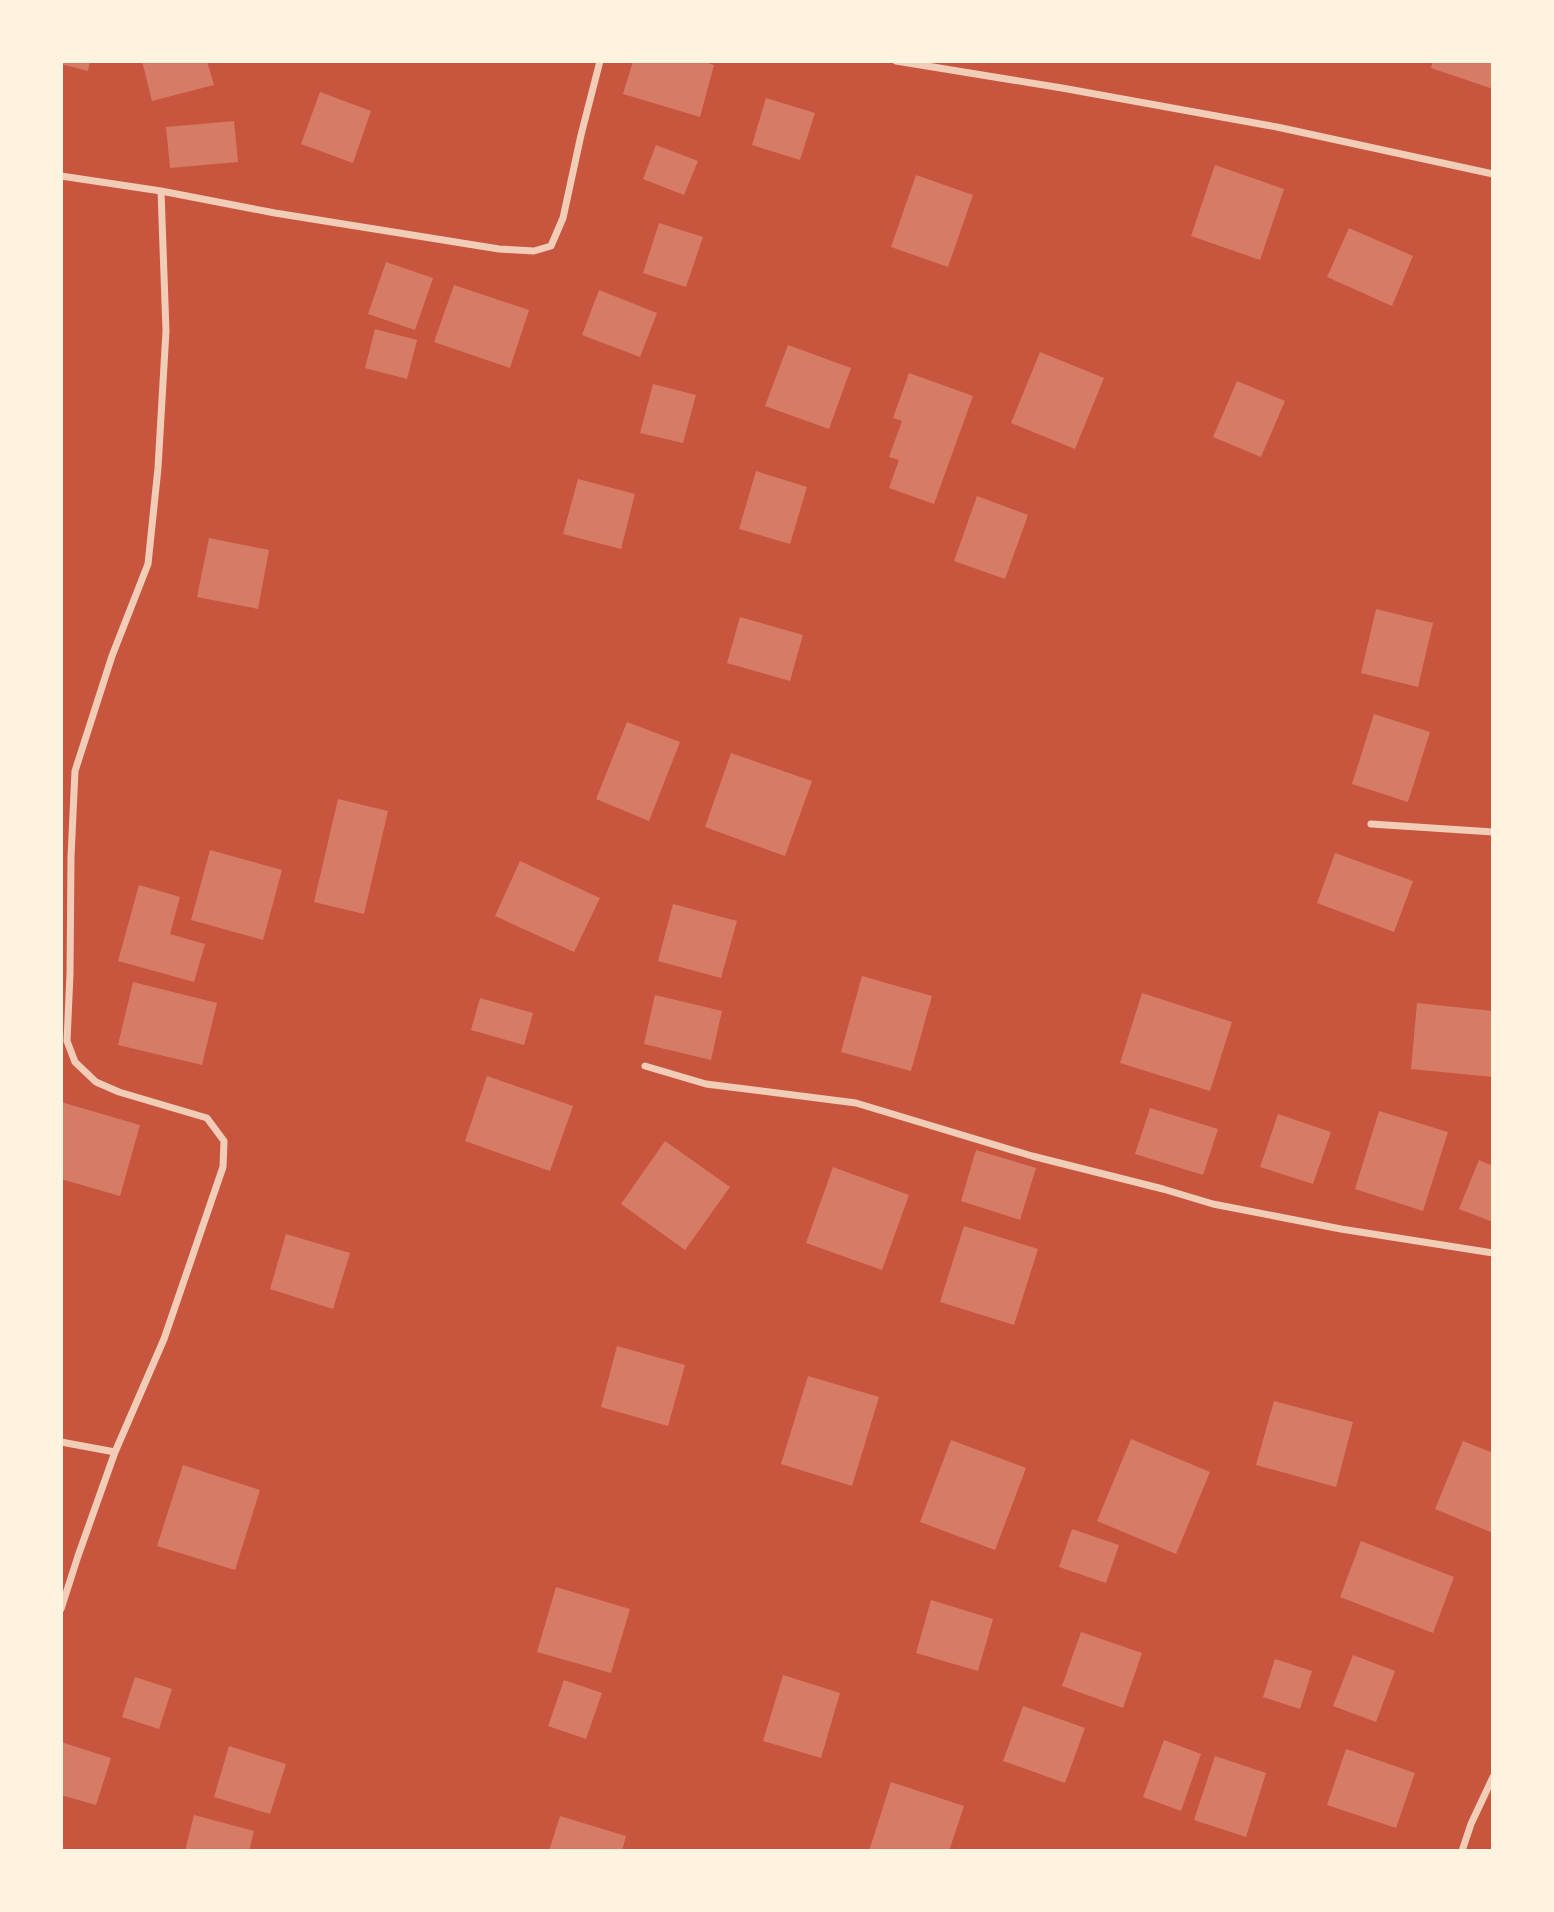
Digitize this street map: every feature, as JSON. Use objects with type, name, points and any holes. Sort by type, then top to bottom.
[{"type":"street","points":[[61,176],[161,191],[275,214],[499,249],[534,251],[551,246],[563,218],[600,61]]},
{"type":"street","points":[[896,61],[1277,127],[1493,174]]},
{"type":"street","points":[[61,1609],[115,1452],[164,1339],[223,1167],[224,1141],[206,1118],[119,1092],[96,1082],[75,1062],[67,1041],[75,771],[112,656],[148,564],[158,468],[166,331],[161,191]]},
{"type":"street","points":[[1371,824],[1493,832]]},
{"type":"street","points":[[645,1066],[706,1084],[856,1103],[1031,1156],[1213,1204],[1341,1229],[1493,1253]]},
{"type":"street","points":[[61,1443],[115,1452]]},
{"type":"street","points":[[1462,1851],[1471,1824],[1493,1777]]},
{"type":"building","points":[[61,61],[90,61],[88,71],[61,64]]},
{"type":"building","points":[[142,61],[207,61],[214,85],[152,101]]},
{"type":"building","points":[[633,61],[701,61],[714,65],[700,117],[623,94]]},
{"type":"building","points":[[1433,61],[1493,61],[1493,89],[1431,68]]},
{"type":"building","points":[[320,92],[371,111],[353,163],[301,144]]},
{"type":"building","points":[[766,98],[815,113],[800,160],[752,145]]},
{"type":"building","points":[[234,121],[238,162],[170,168],[166,127]]},
{"type":"building","points":[[656,145],[698,161],[684,195],[643,179]]},
{"type":"building","points":[[1215,165],[1284,189],[1260,260],[1191,236]]},
{"type":"building","points":[[916,175],[973,195],[948,267],[891,247]]},
{"type":"building","points":[[659,223],[703,237],[686,287],[643,273]]},
{"type":"building","points":[[1349,228],[1413,256],[1392,306],[1327,277]]},
{"type":"building","points":[[386,262],[433,278],[415,330],[368,314]]},
{"type":"building","points":[[454,285],[529,310],[510,368],[434,342]]},
{"type":"building","points":[[599,290],[657,313],[640,357],[582,335]]},
{"type":"building","points":[[375,329],[417,340],[407,379],[365,368]]},
{"type":"building","points":[[788,345],[851,368],[829,429],[765,406]]},
{"type":"building","points":[[1040,352],[1104,378],[1075,449],[1011,423]]},
{"type":"building","points":[[909,373],[973,396],[934,504],[889,488],[899,460],[889,457],[902,421],[893,418]]},
{"type":"building","points":[[1237,381],[1285,401],[1261,457],[1213,437]]},
{"type":"building","points":[[653,384],[696,395],[683,443],[640,433]]},
{"type":"building","points":[[756,471],[807,487],[790,544],[739,529]]},
{"type":"building","points":[[578,479],[635,494],[621,549],[563,534]]},
{"type":"building","points":[[977,496],[1028,515],[1005,579],[954,561]]},
{"type":"building","points":[[209,538],[269,550],[258,609],[197,597]]},
{"type":"building","points":[[1376,609],[1433,623],[1418,687],[1361,673]]},
{"type":"building","points":[[740,617],[803,635],[790,681],[727,663]]},
{"type":"building","points":[[1374,714],[1430,732],[1408,802],[1352,784]]},
{"type":"building","points":[[627,722],[680,742],[649,821],[596,799]]},
{"type":"building","points":[[731,753],[812,781],[785,856],[705,827]]},
{"type":"building","points":[[338,799],[388,811],[364,914],[314,902]]},
{"type":"building","points":[[210,850],[282,870],[263,940],[191,920]]},
{"type":"building","points":[[1335,853],[1413,881],[1394,932],[1317,903]]},
{"type":"building","points":[[520,861],[600,898],[574,952],[495,916]]},
{"type":"building","points":[[139,885],[180,897],[170,934],[205,944],[194,982],[118,961]]},
{"type":"building","points":[[673,904],[737,921],[721,978],[658,961]]},
{"type":"building","points":[[862,976],[932,996],[911,1071],[841,1052]]},
{"type":"building","points":[[133,982],[217,1003],[202,1065],[118,1045]]},
{"type":"building","points":[[1142,993],[1232,1022],[1210,1091],[1120,1063]]},
{"type":"building","points":[[655,995],[722,1011],[711,1060],[644,1044]]},
{"type":"building","points":[[480,998],[533,1013],[524,1045],[471,1030]]},
{"type":"building","points":[[1417,1003],[1493,1011],[1493,1077],[1411,1069]]},
{"type":"building","points":[[487,1076],[573,1106],[550,1171],[465,1141]]},
{"type":"building","points":[[61,1102],[140,1125],[120,1196],[61,1179]]},
{"type":"building","points":[[1150,1108],[1218,1129],[1203,1175],[1135,1154]]},
{"type":"building","points":[[1379,1111],[1448,1132],[1423,1211],[1355,1189]]},
{"type":"building","points":[[1278,1114],[1331,1132],[1313,1184],[1260,1167]]},
{"type":"building","points":[[665,1141],[730,1187],[685,1250],[621,1204]]},
{"type":"building","points":[[976,1150],[1036,1168],[1020,1220],[961,1201]]},
{"type":"building","points":[[1479,1160],[1493,1166],[1493,1222],[1459,1209]]},
{"type":"building","points":[[833,1167],[909,1195],[882,1270],[806,1243]]},
{"type":"building","points":[[964,1226],[1038,1249],[1014,1325],[940,1302]]},
{"type":"building","points":[[286,1234],[350,1253],[333,1309],[270,1289]]},
{"type":"building","points":[[617,1346],[685,1365],[668,1426],[601,1407]]},
{"type":"building","points":[[808,1376],[879,1397],[852,1486],[781,1464]]},
{"type":"building","points":[[1274,1401],[1353,1422],[1336,1487],[1256,1465]]},
{"type":"building","points":[[1131,1439],[1210,1472],[1176,1554],[1097,1521]]},
{"type":"building","points":[[951,1440],[1026,1468],[995,1550],[920,1522]]},
{"type":"building","points":[[1463,1441],[1493,1453],[1493,1533],[1435,1509]]},
{"type":"building","points":[[183,1465],[260,1490],[235,1570],[157,1546]]},
{"type":"building","points":[[1072,1529],[1119,1545],[1106,1583],[1059,1567]]},
{"type":"building","points":[[1361,1541],[1454,1577],[1433,1633],[1340,1597]]},
{"type":"building","points":[[556,1587],[630,1609],[611,1673],[537,1652]]},
{"type":"building","points":[[931,1600],[993,1619],[978,1671],[916,1653]]},
{"type":"building","points":[[1081,1632],[1142,1653],[1123,1708],[1062,1686]]},
{"type":"building","points":[[1353,1655],[1395,1671],[1376,1722],[1333,1706]]},
{"type":"building","points":[[1275,1659],[1312,1671],[1300,1709],[1263,1697]]},
{"type":"building","points":[[783,1675],[840,1693],[821,1758],[763,1741]]},
{"type":"building","points":[[135,1677],[172,1689],[159,1729],[122,1717]]},
{"type":"building","points":[[564,1680],[602,1693],[586,1739],[548,1726]]},
{"type":"building","points":[[1023,1706],[1085,1728],[1065,1783],[1003,1761]]},
{"type":"building","points":[[1164,1740],[1201,1754],[1181,1811],[1143,1797]]},
{"type":"building","points":[[61,1742],[111,1758],[96,1805],[61,1795]]},
{"type":"building","points":[[229,1746],[286,1764],[270,1814],[214,1797]]},
{"type":"building","points":[[1346,1749],[1415,1773],[1396,1828],[1327,1805]]},
{"type":"building","points":[[1215,1756],[1266,1773],[1246,1837],[1194,1820]]},
{"type":"building","points":[[891,1782],[964,1806],[949,1851],[869,1851]]},
{"type":"building","points":[[194,1815],[254,1831],[249,1851],[185,1851]]},
{"type":"building","points":[[560,1816],[626,1836],[622,1851],[549,1851]]}]
